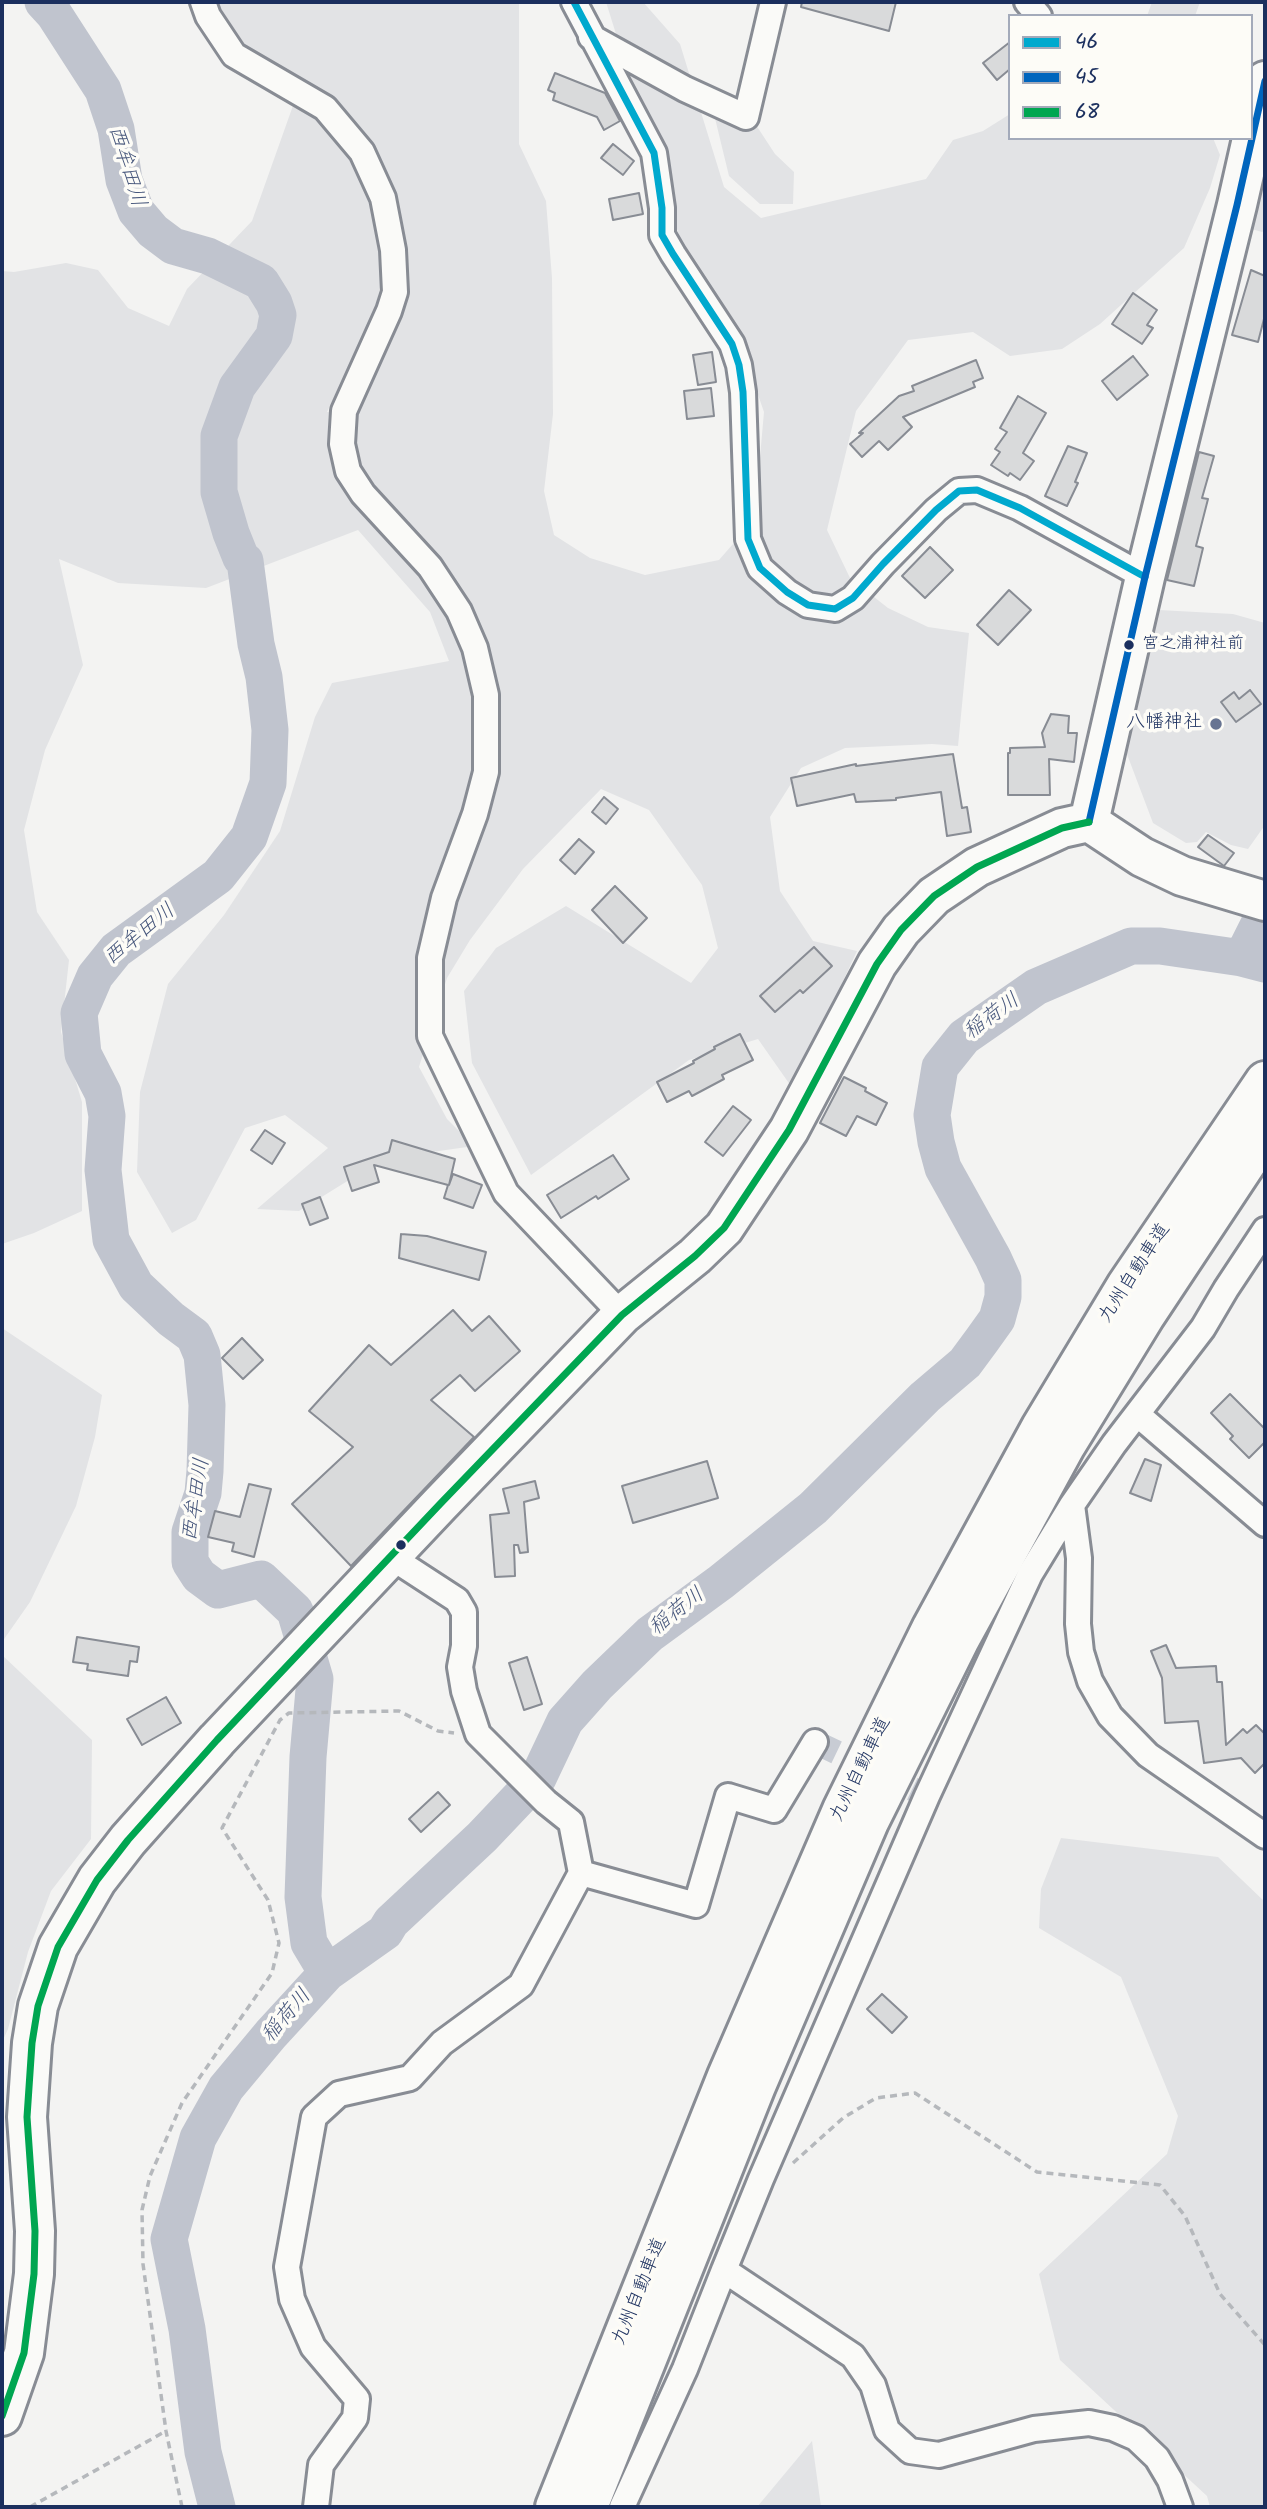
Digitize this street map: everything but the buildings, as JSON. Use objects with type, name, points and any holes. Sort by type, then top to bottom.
[{"type":"main road","points":[[1253,135],[1265,82]]},
{"type":"main road","points":[[1089,822],[1145,577],[1252,140]]},
{"type":"main road","points":[[2,2414],[24,2353],[29,2313],[35,2231],[27,2117],[38,2006],[58,1947],[90,1890],[128,1840],[217,1740],[622,1315],[695,1256],[724,1227],[789,1130],[877,964],[901,930],[934,896],[976,867],[1062,828],[1089,822],[1142,857],[1182,876],[1265,901]]},
{"type":"main road","name":"九州自動車道","points":[[555,2507],[744,2038],[842,1810],[932,1627],[1041,1427],[1119,1298],[1265,1081]]},
{"type":"main road","name":"九州自動車道","points":[[588,2507],[756,2087],[869,1822],[959,1641],[1066,1446],[1146,1316],[1265,1135]]},
{"type":"main road","points":[[1146,1316],[1227,1221],[1265,1169]]},
{"type":"street","points":[[203,2],[208,16],[234,55],[325,108],[362,152],[383,198],[393,250],[395,292],[344,411],[342,444],[348,471],[363,494],[430,567],[459,611],[475,648],[486,695],[486,772],[475,814],[444,898],[430,958],[430,1036],[506,1193],[622,1315]]},
{"type":"street","points":[[574,2],[654,153],[662,208],[662,235],[732,344],[739,365],[743,392],[748,539],[760,568],[787,592],[808,605],[835,609],[853,598],[936,510],[959,491],[977,490],[1020,508],[1145,577]]},
{"type":"street","points":[[591,37],[685,89],[746,117],[773,2]]},
{"type":"street","points":[[622,2507],[685,2370],[761,2179],[928,1796],[1030,1574],[1072,1505],[1203,1328],[1265,1230]]},
{"type":"street","points":[[1137,1414],[1265,1524]]},
{"type":"street","points":[[1072,1505],[1079,1558],[1078,1624],[1081,1652],[1090,1681],[1110,1716],[1149,1755],[1265,1836]]},
{"type":"street","points":[[316,2507],[321,2465],[355,2418],[357,2399],[313,2347],[292,2299],[287,2267],[314,2117],[339,2094],[410,2078],[443,2043],[521,1985],[581,1873],[571,1822],[546,1802],[485,1742],[464,1691],[460,1667],[464,1646],[464,1612],[457,1600],[391,1557]]},
{"type":"street","points":[[581,1873],[696,1905],[728,1796],[774,1810],[815,1742]]},
{"type":"street","points":[[724,2270],[853,2356],[873,2385],[887,2430],[910,2451],[939,2455],[1034,2429],[1089,2423],[1113,2428],[1136,2438],[1157,2458],[1170,2480],[1180,2507]]},
{"type":"path","points":[[182,2507],[166,2431],[143,2264],[142,2210],[150,2176],[182,2103],[272,1973],[279,1943],[268,1900],[222,1828],[280,1720],[289,1713],[399,1712],[438,1731],[485,1742]]},
{"type":"path","points":[[761,2179],[790,2166],[842,2118],[876,2098],[915,2093],[1038,2172],[1160,2185],[1185,2216],[1220,2294],[1265,2344]]},
{"type":"path","points":[[30,2507],[166,2431]]},
{"type":"shaded area","points":[[209,2],[519,2],[519,144],[546,201],[552,278],[553,414],[544,491],[554,535],[590,558],[645,575],[719,560],[760,513],[760,457],[764,412],[730,314],[687,261],[606,2],[643,2],[680,44],[724,187],[761,218],[926,179],[953,140],[983,131],[1008,115],[1008,140],[1214,140],[1220,155],[1210,188],[1184,248],[1100,324],[1062,349],[1010,356],[973,332],[908,340],[856,411],[827,530],[850,578],[888,608],[928,627],[969,633],[958,746],[932,744],[845,748],[801,768],[770,817],[780,891],[813,941],[857,951],[793,1089],[758,1039],[689,1060],[531,1175],[472,1063],[464,991],[496,948],[566,906],[691,983],[718,948],[702,885],[649,810],[601,789],[523,869],[470,940],[447,978],[419,1067],[447,1119],[474,1146],[383,1159],[299,1211],[257,1209],[328,1148],[285,1115],[245,1128],[196,1220],[172,1233],[137,1172],[140,1092],[168,984],[224,915],[280,831],[315,717],[332,683],[449,661],[430,612],[358,530],[206,588],[118,583],[59,559],[83,665],[45,750],[24,830],[37,912],[69,960],[61,1032],[82,1102],[82,1211],[2,1244],[2,271],[14,272],[66,263],[98,270],[128,308],[169,326],[187,289],[252,221],[295,100],[330,128],[349,151],[366,182],[379,223],[382,278],[374,316],[327,412],[350,413],[390,319],[401,283],[399,225],[388,180],[370,144],[351,122],[303,84],[241,50]]},
{"type":"shaded area","points":[[1152,2],[1200,2],[1196,14],[1148,14]]},
{"type":"shaded area","points":[[713,110],[756,125],[775,154],[794,172],[793,204],[760,204],[729,176]]},
{"type":"shaded area","points":[[1265,159],[1265,230],[1262,232],[1248,228]]},
{"type":"shaded area","points":[[1159,610],[1233,614],[1265,623],[1265,825],[1248,849],[1231,845],[1206,832],[1197,842],[1186,843],[1153,823],[1122,741],[1151,617]]},
{"type":"shaded area","points":[[2,1328],[102,1395],[95,1437],[76,1506],[30,1602],[2,1642]]},
{"type":"shaded area","points":[[2,1655],[92,1740],[91,1839],[51,1891],[28,1952],[8,2029],[2,2042]]},
{"type":"shaded area","points":[[1061,1838],[1218,1857],[1265,1902],[1265,2507],[1210,2507],[1207,2496],[1060,2360],[1039,2274],[1167,2154],[1178,2116],[1121,1977],[1039,1928],[1041,1889]]},
{"type":"shaded area","points":[[812,2441],[821,2507],[757,2507]]},
{"type":"waterway","name":"西牟田川","points":[[43,2],[54,14],[103,90],[116,129],[124,180],[136,211],[153,231],[173,246],[208,256],[261,282],[278,315],[274,336],[237,387],[219,436],[219,492],[231,533],[241,558],[245,561],[256,644],[264,677],[270,730],[268,783],[249,837],[218,876],[116,950],[95,976],[79,1013],[83,1054],[103,1093],[107,1116],[103,1170],[111,1240],[136,1286],[171,1319],[194,1336],[202,1355],[207,1405],[205,1471],[203,1493],[190,1532],[190,1562],[199,1576],[218,1590],[261,1579],[295,1611],[315,1679],[308,1757],[303,1897],[309,1943],[327,1973]]},
{"type":"waterway","name":"稲荷川","points":[[1242,958],[1265,912]]},
{"type":"waterway","name":"稲荷川","points":[[217,2507],[203,2452],[187,2329],[169,2239],[198,2138],[226,2088],[327,1973],[385,1932],[391,1922],[482,1837],[538,1778],[565,1721],[597,1685],[650,1634],[721,1582],[813,1508],[925,1397],[965,1363],[997,1319],[1003,1297],[1003,1280],[943,1168],[932,1115],[940,1067],[964,1037],[1036,987],[1131,946],[1160,946],[1265,964]]},
{"type":"tunnel","points":[[815,1742],[927,1796]]},
{"type":"transit line","name":"46","points":[[574,2],[654,153],[662,208],[662,235],[732,344],[739,365],[743,392],[748,539],[760,568],[787,592],[808,605],[835,609],[853,598],[936,510],[959,491],[977,490],[1020,508],[1145,577]]},
{"type":"transit line","name":"45","points":[[1253,134],[1265,81]]},
{"type":"transit line","name":"45","points":[[1089,822],[1145,577],[1252,140]]},
{"type":"transit line","name":"68","points":[[2,2416],[24,2353],[34,2274],[35,2231],[27,2117],[32,2043],[38,2006],[58,1947],[97,1880],[128,1840],[217,1740],[440,1504],[622,1315],[695,1256],[724,1228],[789,1130],[877,964],[901,930],[934,896],[977,867],[1062,828],[1089,822]]},
{"type":"place","name":"宮之浦神社前","points":[[1129,645]]},
{"type":"place","name":"八幡神社","points":[[1216,724]]}]
